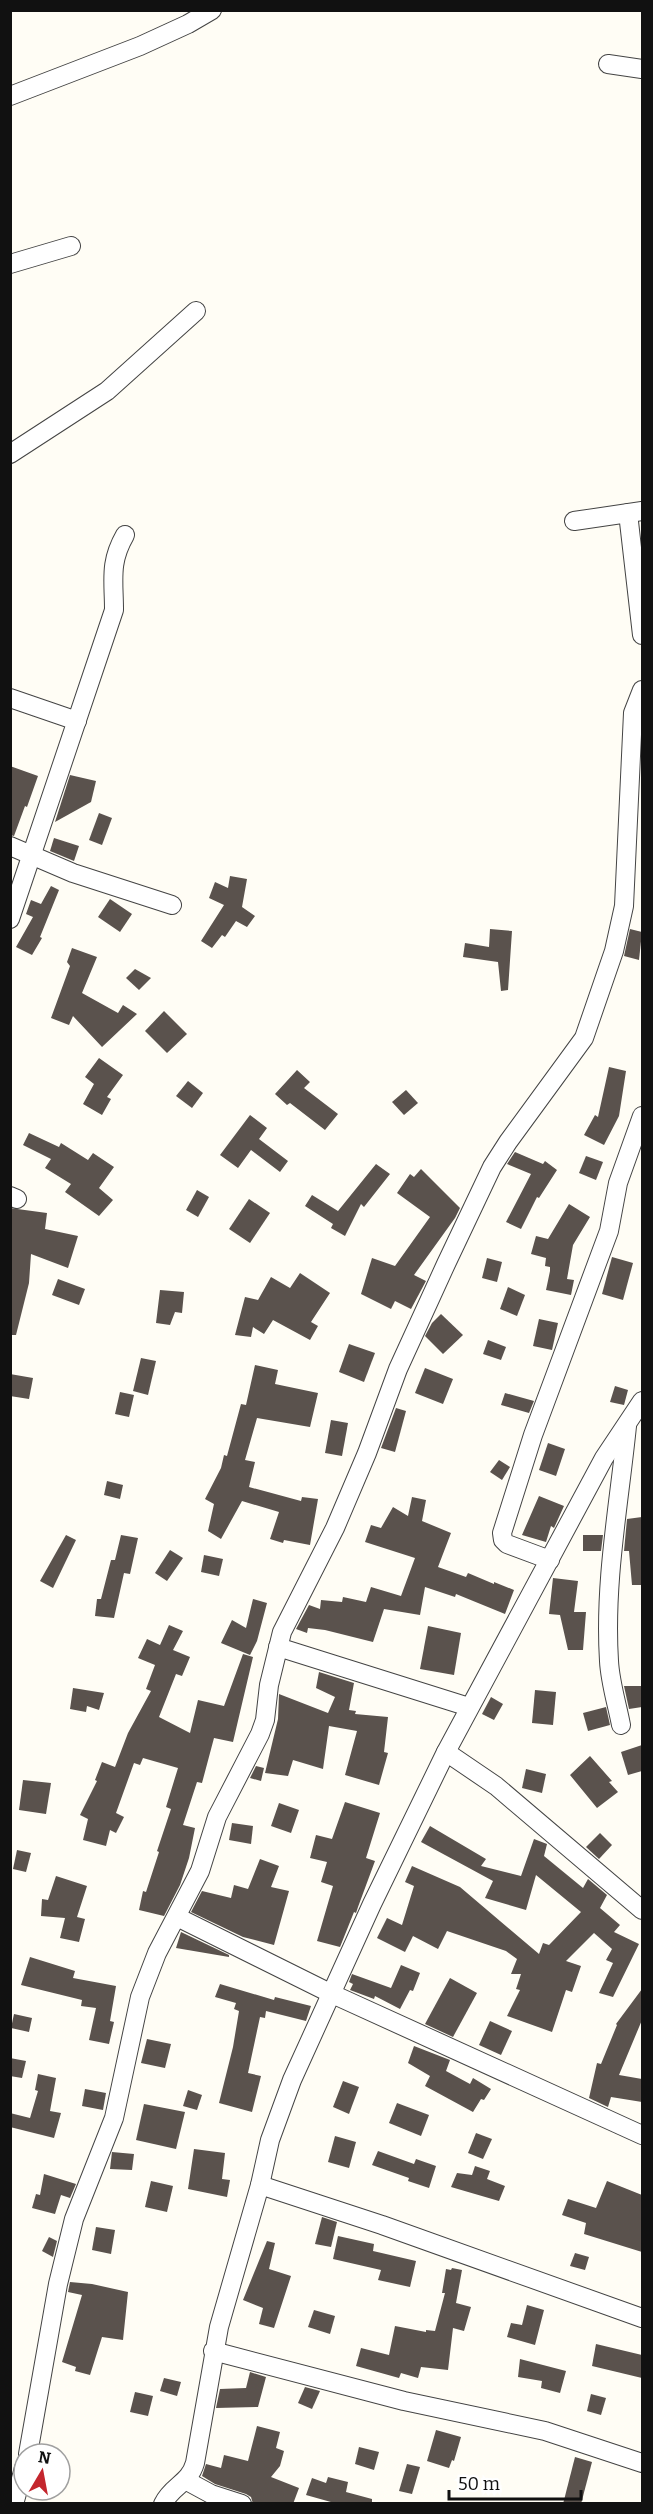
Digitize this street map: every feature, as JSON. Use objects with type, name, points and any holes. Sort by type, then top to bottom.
[{"type":"street","points":[[10,96],[140,46],[212,10]]},
{"type":"street","points":[[608,64],[642,69]]},
{"type":"street","points":[[10,264],[71,246]]},
{"type":"street","points":[[10,454],[107,391],[196,311]]},
{"type":"street","points":[[574,521],[635,512],[642,635]]},
{"type":"street","points":[[10,919],[34,855],[114,610],[111,575],[118,548],[125,536]]},
{"type":"street","points":[[31,2442],[51,2317],[74,2219],[114,2118],[140,1997],[148,1973],[200,1871],[217,1817],[265,1720],[269,1685],[278,1647],[293,1610],[335,1528],[367,1453],[398,1369],[492,1167],[584,1038],[614,951],[624,906],[633,713],[642,690]]},
{"type":"street","points":[[10,698],[77,721]]},
{"type":"street","points":[[10,846],[73,873],[172,904]]},
{"type":"street","points":[[550,1560],[507,1544],[502,1540],[502,1533],[537,1425],[609,1231],[618,1184],[642,1116]]},
{"type":"street","points":[[196,2491],[195,2463],[213,2351],[280,2110],[330,1993],[446,1752],[604,1458],[642,1401]]},
{"type":"street","points":[[621,1725],[609,1664],[608,1616],[611,1549],[627,1421]]},
{"type":"street","points":[[278,1647],[469,1707]]},
{"type":"street","points":[[446,1752],[496,1786],[642,1910]]},
{"type":"street","points":[[177,1917],[330,1993],[642,2135]]},
{"type":"street","points":[[260,2185],[382,2225],[642,2318]]},
{"type":"street","points":[[213,2351],[404,2401],[545,2431],[642,2463]]},
{"type":"street","points":[[163,2504],[169,2493],[196,2491],[242,2504]]},
{"type":"building","points":[[10,766],[38,776],[14,836],[10,835]]},
{"type":"building","points":[[70,775],[96,781],[91,802],[55,822]]},
{"type":"building","points":[[99,813],[112,818],[102,845],[89,840]]},
{"type":"building","points":[[54,838],[79,846],[74,861],[50,851]]},
{"type":"building","points":[[230,876],[247,879],[242,907],[255,916],[247,927],[236,921],[225,937],[222,935],[212,948],[201,941],[224,905],[209,898],[215,882],[228,888]]},
{"type":"building","points":[[51,886],[59,890],[40,937],[42,938],[32,955],[16,947],[33,917],[26,914],[31,900],[41,904]]},
{"type":"building","points":[[110,899],[132,914],[120,932],[98,917]]},
{"type":"building","points":[[490,929],[512,931],[508,990],[501,991],[498,962],[463,957],[465,943],[489,947]]},
{"type":"building","points":[[630,929],[642,932],[639,960],[624,956]]},
{"type":"building","points":[[72,948],[97,957],[82,993],[118,1013],[123,1005],[137,1014],[102,1047],[73,1016],[69,1025],[51,1018],[70,966],[67,962]]},
{"type":"building","points":[[135,969],[151,978],[139,990],[126,978]]},
{"type":"building","points":[[164,1011],[187,1034],[167,1053],[145,1031]]},
{"type":"building","points":[[99,1058],[123,1075],[107,1097],[111,1099],[102,1115],[83,1104],[94,1084],[85,1077]]},
{"type":"building","points":[[609,1067],[626,1071],[619,1116],[604,1145],[584,1135],[595,1115],[598,1117]]},
{"type":"building","points":[[297,1070],[310,1082],[304,1088],[338,1114],[325,1130],[290,1103],[287,1105],[275,1094]]},
{"type":"building","points":[[188,1081],[203,1093],[192,1108],[176,1096]]},
{"type":"building","points":[[406,1090],[418,1103],[404,1115],[392,1102]]},
{"type":"building","points":[[250,1115],[267,1128],[259,1139],[288,1161],[280,1172],[251,1150],[238,1168],[220,1155]]},
{"type":"building","points":[[29,1133],[59,1147],[61,1143],[88,1160],[93,1153],[114,1167],[99,1188],[113,1200],[99,1216],[65,1192],[71,1184],[45,1168],[51,1159],[23,1145]]},
{"type":"building","points":[[515,1152],[543,1164],[545,1161],[557,1170],[539,1198],[537,1197],[521,1229],[506,1222],[531,1174],[507,1164]]},
{"type":"building","points":[[586,1156],[603,1162],[596,1180],[579,1173]]},
{"type":"building","points":[[376,1164],[390,1174],[364,1207],[361,1204],[345,1236],[331,1228],[333,1224],[305,1206],[312,1195],[338,1211]]},
{"type":"building","points":[[421,1169],[460,1208],[414,1275],[426,1281],[411,1309],[395,1301],[391,1309],[361,1294],[372,1258],[395,1266],[430,1217],[397,1193],[410,1174],[414,1177]]},
{"type":"building","points":[[197,1190],[209,1197],[198,1217],[186,1210]]},
{"type":"building","points":[[249,1199],[270,1213],[250,1243],[229,1229]]},
{"type":"building","points":[[569,1204],[590,1217],[573,1245],[567,1279],[574,1280],[571,1295],[546,1290],[550,1267],[545,1266],[546,1258],[531,1254],[536,1236],[548,1239]]},
{"type":"building","points":[[10,1208],[47,1213],[45,1229],[78,1236],[68,1268],[31,1254],[29,1283],[16,1335],[10,1335]]},
{"type":"building","points":[[612,1257],[633,1263],[623,1300],[602,1294]]},
{"type":"building","points":[[487,1258],[502,1262],[497,1282],[482,1278]]},
{"type":"building","points":[[300,1273],[330,1293],[311,1322],[318,1326],[310,1340],[273,1320],[264,1334],[253,1327],[251,1337],[235,1335],[245,1297],[258,1300],[271,1277],[290,1288]]},
{"type":"building","points":[[58,1279],[85,1289],[79,1305],[52,1295]]},
{"type":"building","points":[[508,1287],[525,1295],[517,1316],[500,1309]]},
{"type":"building","points":[[160,1290],[184,1292],[182,1313],[175,1312],[170,1325],[156,1323]]},
{"type":"building","points":[[441,1314],[463,1335],[443,1354],[425,1336],[432,1323]]},
{"type":"building","points":[[539,1319],[558,1323],[552,1350],[533,1346]]},
{"type":"building","points":[[488,1340],[506,1347],[501,1360],[483,1354]]},
{"type":"building","points":[[349,1344],[375,1353],[364,1382],[339,1372]]},
{"type":"building","points":[[141,1358],[156,1361],[148,1395],[133,1391]]},
{"type":"building","points":[[255,1365],[278,1370],[275,1384],[318,1393],[310,1427],[257,1418],[245,1460],[255,1462],[249,1487],[301,1501],[302,1497],[318,1499],[310,1545],[284,1540],[283,1543],[270,1539],[279,1512],[242,1501],[221,1539],[208,1531],[214,1504],[205,1499],[221,1468],[224,1455],[227,1456],[241,1404],[246,1405]]},
{"type":"building","points":[[425,1368],[453,1379],[443,1404],[415,1393]]},
{"type":"building","points":[[10,1374],[33,1378],[29,1399],[10,1396]]},
{"type":"building","points":[[615,1386],[628,1390],[624,1405],[610,1402]]},
{"type":"building","points":[[120,1392],[134,1395],[129,1417],[115,1414]]},
{"type":"building","points":[[505,1393],[534,1401],[529,1413],[501,1405]]},
{"type":"building","points":[[396,1408],[406,1411],[395,1452],[381,1448]]},
{"type":"building","points":[[331,1420],[348,1423],[342,1456],[325,1453]]},
{"type":"building","points":[[548,1443],[565,1449],[556,1476],[539,1470]]},
{"type":"building","points":[[499,1460],[510,1467],[502,1480],[490,1472]]},
{"type":"building","points":[[107,1481],[123,1485],[120,1499],[104,1495]]},
{"type":"building","points":[[539,1496],[564,1506],[554,1528],[551,1526],[546,1542],[522,1535]]},
{"type":"building","points":[[412,1497],[426,1500],[422,1521],[451,1533],[438,1567],[466,1577],[468,1573],[514,1590],[505,1614],[456,1594],[455,1597],[425,1587],[420,1615],[384,1609],[373,1642],[325,1630],[308,1628],[307,1633],[296,1629],[309,1605],[320,1609],[321,1600],[342,1602],[343,1597],[366,1602],[371,1587],[401,1596],[415,1558],[365,1542],[371,1525],[381,1528],[393,1507],[408,1516]]},
{"type":"building","points":[[642,1517],[642,1585],[632,1585],[629,1551],[624,1551],[627,1519]]},
{"type":"building","points":[[66,1535],[76,1540],[53,1588],[40,1581]]},
{"type":"building","points":[[121,1535],[138,1538],[130,1574],[124,1573],[114,1618],[95,1616],[97,1599],[101,1599],[111,1560],[115,1560]]},
{"type":"building","points":[[583,1535],[603,1535],[601,1551],[583,1551]]},
{"type":"building","points":[[170,1550],[183,1558],[167,1581],[155,1573]]},
{"type":"building","points":[[204,1555],[223,1559],[219,1576],[201,1572]]},
{"type":"building","points":[[553,1578],[578,1581],[574,1612],[586,1612],[583,1650],[568,1650],[560,1615],[549,1614]]},
{"type":"building","points":[[253,1599],[267,1603],[257,1641],[250,1655],[221,1643],[232,1620],[246,1628]]},
{"type":"building","points":[[169,1625],[183,1631],[173,1650],[190,1657],[182,1676],[176,1674],[159,1717],[190,1733],[198,1700],[224,1706],[243,1654],[253,1657],[233,1742],[214,1738],[202,1783],[197,1782],[183,1825],[195,1828],[189,1858],[180,1885],[164,1916],[139,1910],[143,1891],[146,1892],[171,1809],[166,1807],[178,1768],[143,1758],[140,1765],[134,1763],[116,1813],[124,1817],[116,1833],[110,1830],[106,1846],[83,1840],[88,1819],[80,1815],[97,1781],[95,1780],[102,1762],[115,1767],[128,1733],[151,1691],[146,1689],[155,1665],[138,1658],[147,1639],[160,1645]]},
{"type":"building","points":[[428,1626],[461,1633],[454,1675],[420,1669]]},
{"type":"building","points":[[319,1672],[354,1683],[349,1710],[356,1711],[355,1714],[388,1717],[384,1752],[388,1753],[379,1785],[345,1775],[357,1731],[329,1726],[323,1769],[293,1760],[288,1776],[265,1773],[278,1719],[279,1694],[328,1713],[335,1697],[316,1688]]},
{"type":"building","points":[[624,1686],[642,1686],[642,1707],[629,1709]]},
{"type":"building","points":[[73,1688],[104,1693],[99,1710],[87,1706],[86,1712],[70,1709]]},
{"type":"building","points":[[535,1690],[556,1692],[553,1725],[532,1723]]},
{"type":"building","points":[[491,1697],[503,1704],[494,1720],[482,1714]]},
{"type":"building","points":[[606,1707],[610,1725],[588,1731],[583,1713]]},
{"type":"building","points":[[642,1745],[642,1771],[628,1775],[621,1752]]},
{"type":"building","points":[[590,1756],[612,1781],[609,1782],[618,1792],[597,1808],[570,1775]]},
{"type":"building","points":[[256,1766],[264,1768],[261,1781],[250,1778]]},
{"type":"building","points":[[526,1769],[546,1774],[542,1793],[522,1788]]},
{"type":"building","points":[[23,1780],[51,1783],[46,1814],[19,1810]]},
{"type":"building","points":[[345,1802],[380,1813],[366,1858],[375,1861],[356,1913],[354,1912],[340,1947],[317,1941],[333,1886],[321,1882],[327,1862],[310,1858],[316,1835],[332,1839]]},
{"type":"building","points":[[279,1803],[299,1810],[291,1833],[271,1826]]},
{"type":"building","points":[[232,1823],[253,1826],[251,1844],[229,1840]]},
{"type":"building","points":[[430,1826],[486,1859],[481,1866],[521,1876],[534,1839],[547,1844],[544,1856],[583,1888],[588,1879],[607,1895],[600,1908],[620,1925],[614,1932],[639,1944],[613,1997],[599,1993],[613,1963],[606,1960],[612,1949],[594,1933],[566,1961],[581,1966],[572,1992],[566,1990],[552,2032],[507,2016],[520,1990],[516,1989],[521,1974],[511,1974],[517,1959],[506,1951],[447,1931],[438,1949],[413,1936],[405,1952],[377,1938],[387,1918],[402,1925],[414,1886],[405,1882],[412,1866],[460,1887],[539,1954],[543,1943],[549,1945],[581,1912],[536,1875],[526,1910],[485,1898],[493,1881],[421,1842]]},
{"type":"building","points":[[600,1833],[612,1845],[599,1859],[586,1847]]},
{"type":"building","points":[[17,1850],[31,1853],[26,1872],[13,1869]]},
{"type":"building","points":[[260,1859],[279,1866],[271,1887],[289,1891],[274,1945],[243,1937],[191,1912],[202,1891],[231,1898],[234,1885],[248,1889]]},
{"type":"building","points":[[56,1876],[87,1886],[77,1917],[85,1919],[79,1942],[60,1938],[65,1918],[41,1916],[42,1899],[48,1900]]},
{"type":"building","points":[[181,1932],[229,1955],[229,1957],[176,1948]]},
{"type":"building","points":[[30,1957],[75,1971],[73,1978],[116,1986],[110,2021],[114,2022],[109,2044],[89,2040],[96,2008],[81,2006],[82,2000],[21,1985]]},
{"type":"building","points":[[401,1965],[420,1973],[413,1991],[410,1990],[400,2009],[375,1996],[374,1999],[350,1990],[353,1984],[349,1982],[352,1974],[391,1988]]},
{"type":"building","points":[[450,1978],[477,1993],[453,2037],[425,2024]]},
{"type":"building","points":[[220,1984],[274,2000],[275,1997],[311,2006],[306,2021],[266,2011],[265,2018],[260,2017],[248,2073],[261,2076],[252,2112],[219,2103],[239,2011],[234,2009],[236,2003],[215,1997]]},
{"type":"building","points":[[642,1989],[642,2020],[619,2075],[642,2079],[642,2102],[611,2097],[608,2107],[589,2098],[597,2063],[601,2064],[616,2024]]},
{"type":"building","points":[[14,2014],[32,2018],[29,2032],[11,2028]]},
{"type":"building","points":[[490,2021],[512,2031],[501,2055],[479,2045]]},
{"type":"building","points":[[147,2039],[171,2044],[165,2068],[141,2063]]},
{"type":"building","points":[[414,2046],[450,2060],[446,2071],[470,2084],[473,2078],[491,2089],[473,2112],[425,2086],[430,2076],[408,2063]]},
{"type":"building","points":[[10,2058],[26,2061],[22,2078],[10,2076]]},
{"type":"building","points":[[38,2074],[56,2078],[50,2111],[61,2113],[54,2138],[10,2127],[10,2113],[30,2118],[38,2091],[35,2090]]},
{"type":"building","points":[[343,2081],[359,2087],[349,2114],[333,2107]]},
{"type":"building","points":[[85,2089],[106,2093],[103,2110],[82,2106]]},
{"type":"building","points":[[188,2090],[202,2095],[197,2110],[183,2106]]},
{"type":"building","points":[[397,2103],[429,2115],[421,2136],[389,2123]]},
{"type":"building","points":[[144,2104],[185,2112],[176,2149],[136,2140]]},
{"type":"building","points":[[476,2133],[492,2139],[483,2159],[468,2153]]},
{"type":"building","points":[[335,2136],[356,2142],[349,2168],[328,2162]]},
{"type":"building","points":[[194,2149],[225,2153],[222,2179],[230,2180],[227,2197],[188,2189]]},
{"type":"building","points":[[378,2151],[414,2164],[416,2159],[436,2166],[429,2188],[372,2165]]},
{"type":"building","points":[[112,2152],[134,2154],[132,2170],[110,2169]]},
{"type":"building","points":[[475,2166],[490,2171],[487,2179],[505,2186],[499,2201],[451,2187],[457,2173],[472,2175]]},
{"type":"building","points":[[44,2174],[76,2184],[70,2198],[61,2195],[55,2214],[32,2208],[36,2194],[40,2195]]},
{"type":"building","points":[[151,2181],[173,2186],[167,2212],[145,2207]]},
{"type":"building","points":[[607,2181],[642,2195],[642,2252],[584,2234],[586,2223],[562,2215],[568,2199],[596,2208]]},
{"type":"building","points":[[322,2217],[337,2222],[331,2247],[315,2244]]},
{"type":"building","points":[[96,2227],[115,2230],[111,2254],[92,2250]]},
{"type":"building","points":[[338,2236],[374,2244],[373,2251],[416,2261],[410,2287],[378,2280],[381,2270],[333,2259]]},
{"type":"building","points":[[49,2237],[57,2241],[53,2257],[42,2251]]},
{"type":"building","points":[[267,2241],[275,2243],[269,2269],[291,2276],[274,2328],[259,2324],[263,2308],[243,2300]]},
{"type":"building","points":[[575,2253],[589,2257],[585,2270],[570,2266]]},
{"type":"building","points":[[452,2268],[462,2270],[456,2303],[471,2307],[464,2331],[453,2328],[448,2370],[421,2367],[418,2378],[401,2373],[399,2378],[356,2366],[361,2348],[389,2355],[395,2326],[426,2332],[426,2330],[435,2331],[445,2293],[442,2293],[446,2269],[451,2270]]},
{"type":"building","points":[[70,2282],[128,2292],[123,2340],[102,2337],[90,2375],[75,2371],[76,2367],[62,2362],[82,2295],[68,2292]]},
{"type":"building","points":[[527,2305],[544,2310],[535,2345],[507,2337],[511,2323],[522,2325]]},
{"type":"building","points":[[314,2310],[335,2316],[330,2334],[308,2327]]},
{"type":"building","points":[[596,2344],[642,2355],[642,2378],[592,2366]]},
{"type":"building","points":[[520,2359],[566,2371],[560,2393],[541,2388],[542,2381],[518,2377]]},
{"type":"building","points":[[250,2372],[266,2377],[258,2407],[216,2408],[220,2389],[246,2388]]},
{"type":"building","points":[[164,2378],[181,2382],[177,2396],[160,2391]]},
{"type":"building","points":[[305,2387],[320,2391],[312,2409],[298,2403]]},
{"type":"building","points":[[135,2392],[153,2396],[148,2416],[130,2412]]},
{"type":"building","points":[[591,2394],[606,2398],[601,2415],[587,2411]]},
{"type":"building","points":[[257,2426],[280,2432],[276,2448],[284,2451],[280,2466],[271,2477],[299,2488],[293,2504],[253,2504],[251,2497],[246,2494],[215,2484],[202,2476],[206,2464],[221,2468],[224,2455],[248,2461]]},
{"type":"building","points":[[436,2430],[461,2437],[454,2461],[452,2460],[449,2468],[427,2461]]},
{"type":"building","points":[[359,2447],[379,2452],[374,2470],[355,2464]]},
{"type":"building","points":[[575,2457],[592,2462],[581,2504],[563,2504]]},
{"type":"building","points":[[407,2464],[420,2467],[412,2494],[399,2491]]},
{"type":"building","points":[[328,2477],[348,2482],[346,2492],[372,2499],[372,2504],[338,2504],[306,2495],[312,2478],[326,2483]]}]
